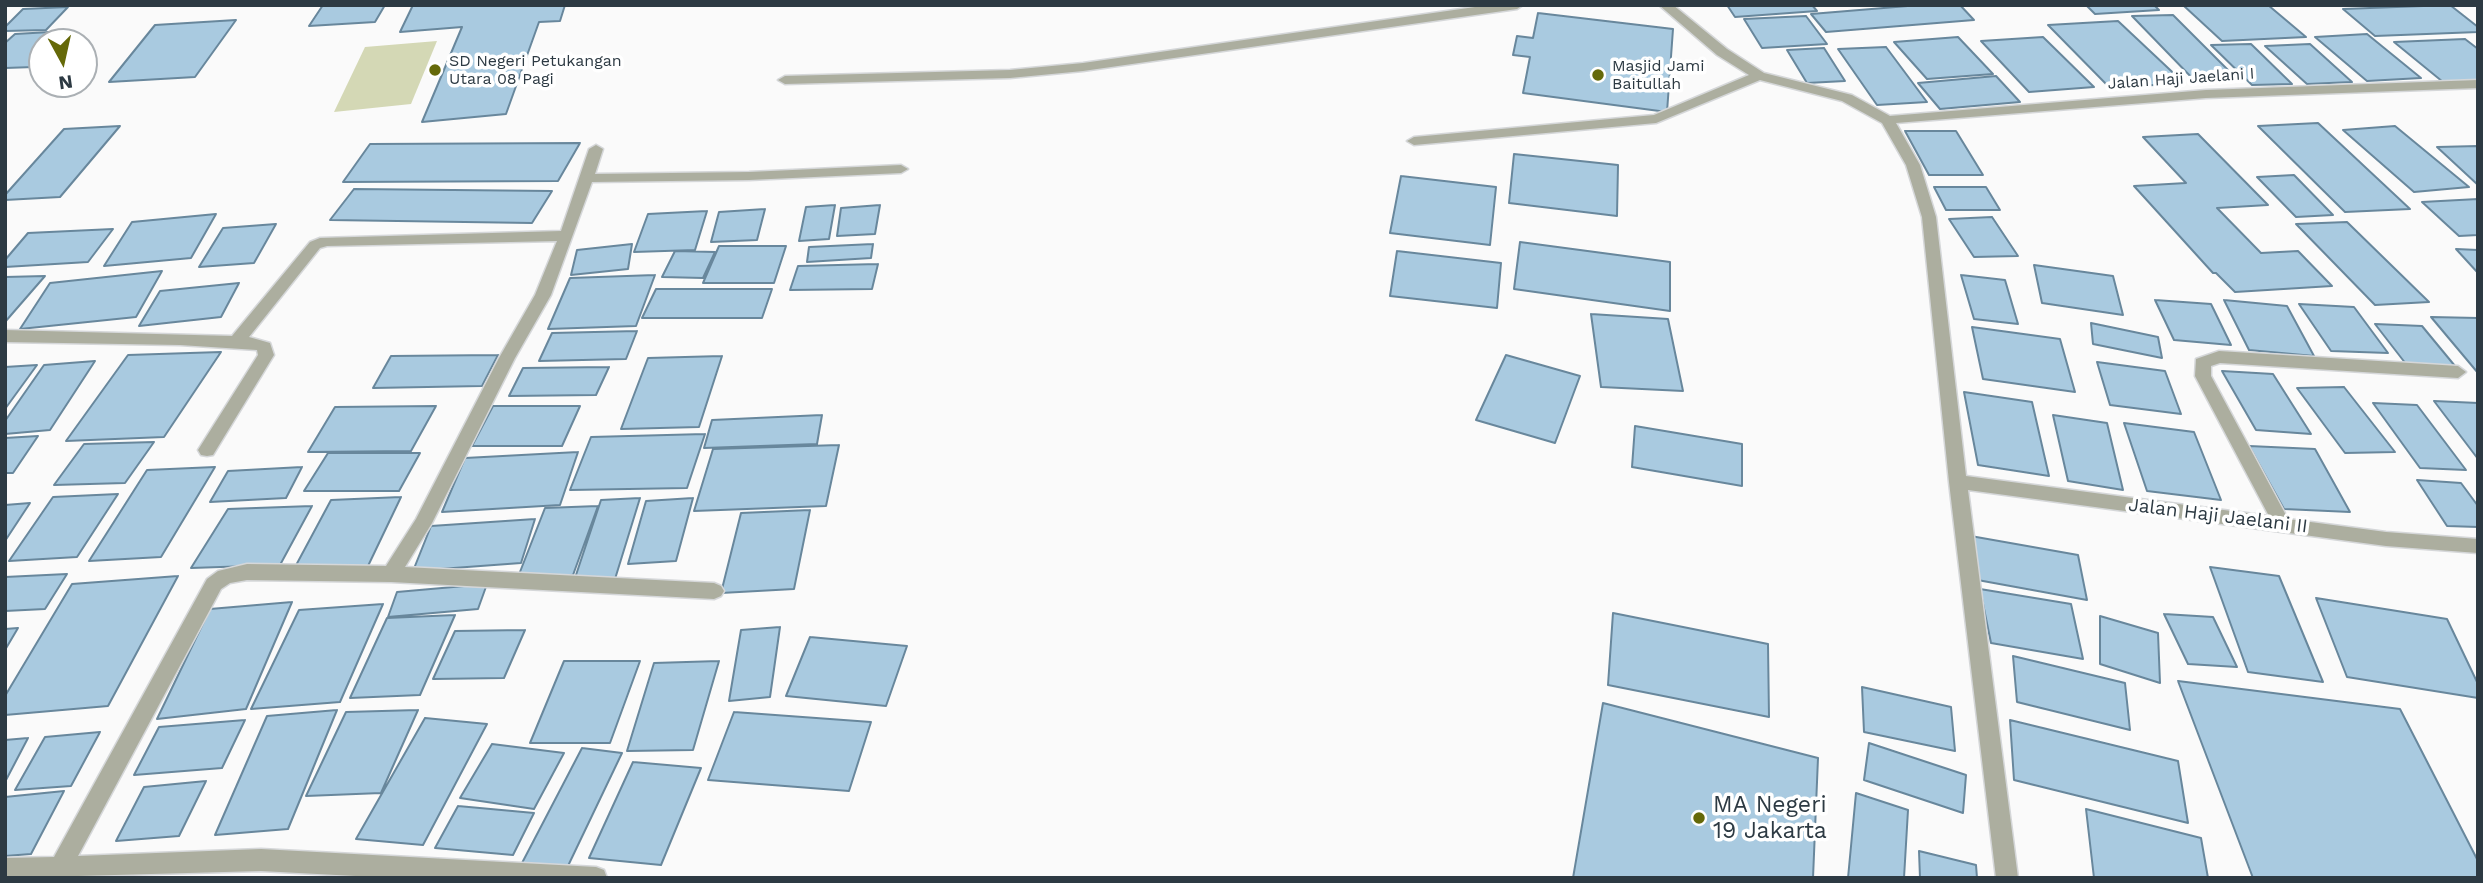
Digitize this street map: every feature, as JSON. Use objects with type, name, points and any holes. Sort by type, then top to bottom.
[{"type":"street","points":[[785,80],[1010,74],[1083,67],[1278,37],[1517,5]]},
{"type":"street","points":[[1665,5],[1722,52],[1759,76],[1847,99],[1886,120],[1913,165],[1928,217],[2007,878]]},
{"type":"street","points":[[1414,141],[1656,119],[1759,76]]},
{"type":"street","name":"Jalan Haji Jaelani I","points":[[1886,120],[2207,94],[2478,84]]},
{"type":"street","points":[[391,574],[422,523],[543,295],[567,236],[596,149]]},
{"type":"street","points":[[588,178],[749,176],[901,169]]},
{"type":"street","points":[[236,342],[315,245],[325,241],[567,236]]},
{"type":"street","points":[[5,337],[256,343],[266,350],[265,355],[207,450]]},
{"type":"street","points":[[2282,524],[2203,376],[2202,363],[2219,357],[2458,372]]},
{"type":"street","name":"Jalan Haji Jaelani II","points":[[1958,482],[2386,539],[2478,546]]},
{"type":"street","points":[[60,867],[214,584],[225,576],[247,572],[391,574],[714,591]]},
{"type":"street","points":[[5,869],[261,860],[596,878]]},
{"type":"green space","points":[[437,41],[411,104],[334,112],[365,47]]},
{"type":"building","points":[[323,5],[385,5],[375,22],[309,26]]},
{"type":"building","points":[[413,5],[565,5],[560,21],[539,22],[506,114],[422,122],[462,27],[400,32]]},
{"type":"building","points":[[1727,5],[1812,5],[1817,11],[1735,17]]},
{"type":"building","points":[[1920,5],[1960,5],[1974,20],[1826,32],[1811,14]]},
{"type":"building","points":[[2086,5],[2154,5],[2159,10],[2095,14]]},
{"type":"building","points":[[2268,5],[2306,37],[2222,41],[2184,6]]},
{"type":"building","points":[[2450,5],[2478,27],[2478,32],[2375,36],[2343,9]]},
{"type":"building","points":[[68,7],[48,28],[5,31],[5,27],[23,9]]},
{"type":"building","name":"Masjid Jami Baitullah","points":[[1538,13],[1673,29],[1667,112],[1523,93],[1530,57],[1513,55],[1517,36],[1533,38]]},
{"type":"building","points":[[2173,15],[2239,81],[2196,82],[2132,16]]},
{"type":"building","points":[[1806,16],[1827,44],[1762,48],[1744,19]]},
{"type":"building","points":[[236,20],[195,77],[109,82],[155,25]]},
{"type":"building","points":[[2118,21],[2184,83],[2110,88],[2048,25]]},
{"type":"building","points":[[28,33],[28,67],[5,68],[5,43],[15,34]]},
{"type":"building","points":[[2367,34],[2421,78],[2367,81],[2315,37]]},
{"type":"building","points":[[1958,37],[1993,74],[1927,79],[1894,42]]},
{"type":"building","points":[[2043,37],[2094,87],[2029,92],[1981,41]]},
{"type":"building","points":[[2465,39],[2478,49],[2478,81],[2443,82],[2394,42]]},
{"type":"building","points":[[2251,44],[2292,84],[2252,85],[2211,45]]},
{"type":"building","points":[[2310,44],[2352,82],[2307,84],[2265,46]]},
{"type":"building","points":[[1886,47],[1927,102],[1877,105],[1838,49]]},
{"type":"building","points":[[1824,48],[1845,81],[1807,83],[1787,50]]},
{"type":"building","points":[[1996,76],[2020,102],[1940,109],[1918,83]]},
{"type":"building","points":[[2318,123],[2410,209],[2345,212],[2258,126]]},
{"type":"building","points":[[120,126],[60,197],[5,200],[5,195],[64,129]]},
{"type":"building","points":[[2395,126],[2469,187],[2414,192],[2343,130]]},
{"type":"building","points":[[1905,131],[1956,131],[1983,175],[1929,175]]},
{"type":"building","points":[[2198,134],[2268,205],[2217,208],[2261,253],[2298,251],[2332,286],[2235,292],[2213,273],[2134,186],[2186,183],[2143,137]]},
{"type":"building","points":[[580,143],[558,181],[343,182],[370,144]]},
{"type":"building","points":[[2478,146],[2478,185],[2437,147]]},
{"type":"building","points":[[1514,154],[1618,165],[1617,216],[1509,203]]},
{"type":"building","points":[[2294,175],[2333,215],[2296,217],[2257,177]]},
{"type":"building","points":[[1401,176],[1496,187],[1490,245],[1390,233]]},
{"type":"building","points":[[1934,187],[1986,187],[2000,210],[1946,210]]},
{"type":"building","points":[[354,189],[552,191],[532,223],[330,220]]},
{"type":"building","points":[[2478,199],[2478,235],[2459,236],[2422,202]]},
{"type":"building","points":[[835,205],[829,239],[799,241],[806,207]]},
{"type":"building","points":[[880,205],[875,234],[837,236],[841,208]]},
{"type":"building","points":[[765,209],[757,240],[711,242],[719,212]]},
{"type":"building","points":[[707,211],[695,250],[634,252],[648,214]]},
{"type":"building","points":[[216,214],[191,258],[104,266],[132,222]]},
{"type":"building","points":[[1992,217],[2018,256],[1974,257],[1949,219]]},
{"type":"building","points":[[2347,222],[2429,302],[2375,305],[2296,224]]},
{"type":"building","points":[[276,224],[254,263],[199,267],[223,228]]},
{"type":"building","points":[[113,229],[88,262],[5,267],[5,260],[28,233]]},
{"type":"building","points":[[1520,242],[1670,262],[1670,311],[1514,289]]},
{"type":"building","points":[[632,244],[628,269],[571,275],[577,250]]},
{"type":"building","points":[[873,244],[871,258],[807,262],[809,247]]},
{"type":"building","points":[[719,246],[786,246],[774,283],[703,283]]},
{"type":"building","points":[[2456,249],[2478,250],[2478,273]]},
{"type":"building","points":[[675,251],[715,252],[703,278],[662,277]]},
{"type":"building","points":[[1397,251],[1501,263],[1497,308],[1390,296]]},
{"type":"building","points":[[878,264],[872,289],[790,290],[798,266]]},
{"type":"building","points":[[2034,265],[2113,276],[2123,315],[2042,303]]},
{"type":"building","points":[[162,271],[136,317],[20,329],[50,283]]},
{"type":"building","points":[[655,275],[636,326],[548,329],[570,278]]},
{"type":"building","points":[[1961,275],[2005,280],[2018,324],[1974,319]]},
{"type":"building","points":[[45,276],[5,322],[5,277]]},
{"type":"building","points":[[239,283],[221,317],[139,326],[160,291]]},
{"type":"building","points":[[656,289],[772,289],[762,318],[642,318]]},
{"type":"building","points":[[2155,300],[2211,304],[2231,345],[2174,340]]},
{"type":"building","points":[[2224,300],[2287,306],[2314,356],[2249,350]]},
{"type":"building","points":[[2299,304],[2354,307],[2388,353],[2331,351]]},
{"type":"building","points":[[1591,314],[1668,319],[1683,391],[1601,387]]},
{"type":"building","points":[[2431,317],[2478,318],[2478,373]]},
{"type":"building","points":[[2091,323],[2158,337],[2162,358],[2093,344]]},
{"type":"building","points":[[2375,324],[2422,326],[2455,366],[2406,364]]},
{"type":"building","points":[[1972,327],[2060,339],[2075,392],[1983,379]]},
{"type":"building","points":[[637,331],[626,359],[539,361],[552,333]]},
{"type":"building","points":[[221,352],[164,437],[66,441],[128,355]]},
{"type":"building","points":[[498,355],[482,386],[373,388],[391,356]]},
{"type":"building","points":[[1506,355],[1580,376],[1555,443],[1476,420]]},
{"type":"building","points":[[722,356],[699,427],[621,429],[648,358]]},
{"type":"building","points":[[95,361],[50,430],[5,434],[5,421],[44,365]]},
{"type":"building","points":[[2097,362],[2165,371],[2181,414],[2110,405]]},
{"type":"building","points":[[37,365],[5,409],[5,367]]},
{"type":"building","points":[[609,367],[596,395],[509,396],[523,368]]},
{"type":"building","points":[[2222,371],[2273,374],[2311,434],[2256,430]]},
{"type":"building","points":[[2344,387],[2395,452],[2345,453],[2297,388]]},
{"type":"building","points":[[1964,392],[2032,402],[2049,476],[1978,465]]},
{"type":"building","points":[[2434,401],[2478,403],[2478,459]]},
{"type":"building","points":[[2373,403],[2417,405],[2466,470],[2420,468]]},
{"type":"building","points":[[436,406],[411,451],[308,452],[335,407]]},
{"type":"building","points":[[493,406],[580,406],[562,446],[472,446]]},
{"type":"building","points":[[822,415],[817,444],[704,448],[712,420]]},
{"type":"building","points":[[2053,415],[2107,423],[2123,490],[2068,481]]},
{"type":"building","points":[[2124,423],[2194,432],[2221,500],[2147,491]]},
{"type":"building","points":[[1635,426],[1742,444],[1742,486],[1632,467]]},
{"type":"building","points":[[705,434],[687,488],[570,490],[591,437]]},
{"type":"building","points":[[38,436],[13,473],[5,473],[5,438]]},
{"type":"building","points":[[154,442],[125,483],[54,485],[84,444]]},
{"type":"building","points":[[839,445],[826,506],[694,511],[713,449]]},
{"type":"building","points":[[2249,446],[2315,449],[2350,512],[2284,509]]},
{"type":"building","points":[[578,452],[560,505],[442,512],[465,458]]},
{"type":"building","points":[[328,453],[420,453],[399,491],[304,491]]},
{"type":"building","points":[[215,467],[161,557],[89,561],[147,470]]},
{"type":"building","points":[[302,467],[286,498],[210,502],[228,471]]},
{"type":"building","points":[[2417,480],[2461,483],[2478,506],[2478,527],[2447,526]]},
{"type":"building","points":[[118,494],[77,557],[9,561],[53,497]]},
{"type":"building","points":[[401,497],[368,566],[294,569],[331,500]]},
{"type":"building","points":[[640,498],[615,579],[574,581],[601,500]]},
{"type":"building","points":[[693,498],[676,561],[628,564],[646,501]]},
{"type":"building","points":[[30,503],[5,541],[5,505]]},
{"type":"building","points":[[312,506],[280,565],[191,568],[228,509]]},
{"type":"building","points":[[598,506],[573,575],[518,577],[545,508]]},
{"type":"building","points":[[810,510],[794,589],[721,593],[741,513]]},
{"type":"building","points":[[535,519],[521,563],[413,571],[431,526]]},
{"type":"building","points":[[1965,535],[2078,555],[2087,600],[1972,579]]},
{"type":"building","points":[[2210,567],[2279,576],[2323,682],[2248,672]]},
{"type":"building","points":[[67,574],[45,609],[5,611],[5,577]]},
{"type":"building","points":[[178,576],[108,706],[5,715],[5,696],[72,584]]},
{"type":"building","points":[[487,584],[478,609],[388,617],[397,592]]},
{"type":"building","points":[[1980,589],[2071,604],[2083,659],[1991,643]]},
{"type":"building","points":[[2316,598],[2447,619],[2478,684],[2478,698],[2347,677]]},
{"type":"building","points":[[292,602],[246,709],[157,719],[210,609]]},
{"type":"building","points":[[383,604],[340,702],[251,709],[299,610]]},
{"type":"building","points":[[1613,613],[1768,644],[1769,717],[1608,685]]},
{"type":"building","points":[[2164,614],[2213,617],[2237,667],[2188,664]]},
{"type":"building","points":[[455,615],[420,695],[350,698],[387,618]]},
{"type":"building","points":[[2100,616],[2158,633],[2160,683],[2100,664]]},
{"type":"building","points":[[780,627],[770,697],[729,701],[741,630]]},
{"type":"building","points":[[18,628],[5,650],[5,629]]},
{"type":"building","points":[[525,630],[504,678],[433,679],[455,631]]},
{"type":"building","points":[[810,637],[907,646],[886,706],[786,696]]},
{"type":"building","points":[[2013,656],[2125,683],[2130,730],[2017,702]]},
{"type":"building","points":[[564,661],[640,661],[610,743],[530,743]]},
{"type":"building","points":[[719,661],[693,750],[627,751],[654,663]]},
{"type":"building","points":[[2178,681],[2400,709],[2478,861],[2478,878],[2253,878]]},
{"type":"building","points":[[1862,687],[1951,707],[1955,751],[1864,732]]},
{"type":"building","name":"MA Negeri 19 Jakarta","points":[[1603,703],[1818,758],[1813,878],[1573,878]]},
{"type":"building","points":[[337,710],[288,829],[215,835],[267,716]]},
{"type":"building","points":[[418,710],[381,793],[306,796],[346,712]]},
{"type":"building","points":[[734,712],[871,722],[849,791],[708,780]]},
{"type":"building","points":[[425,718],[487,724],[423,845],[356,839]]},
{"type":"building","points":[[245,720],[222,768],[134,775],[159,727]]},
{"type":"building","points":[[2010,720],[2178,761],[2188,823],[2014,780]]},
{"type":"building","points":[[100,732],[71,786],[15,790],[45,737]]},
{"type":"building","points":[[28,738],[5,782],[5,740]]},
{"type":"building","points":[[1869,743],[1966,775],[1963,813],[1864,780]]},
{"type":"building","points":[[492,744],[564,753],[534,809],[460,798]]},
{"type":"building","points":[[582,748],[622,753],[567,868],[522,863]]},
{"type":"building","points":[[633,762],[701,768],[661,865],[589,858]]},
{"type":"building","points":[[206,781],[179,836],[116,841],[144,787]]},
{"type":"building","points":[[64,791],[31,854],[5,856],[5,797]]},
{"type":"building","points":[[1856,793],[1908,810],[1904,878],[1848,878]]},
{"type":"building","points":[[458,806],[534,813],[513,855],[435,848]]},
{"type":"building","points":[[2086,809],[2201,838],[2208,878],[2094,878]]},
{"type":"building","points":[[1919,851],[1976,865],[1977,878],[1920,878]]},
{"type":"place","name":"SD Negeri Petukangan Utara 08 Pagi","points":[[435,70]]},
{"type":"place","name":"Masjid Jami Baitullah","points":[[1598,75]]},
{"type":"place","name":"MA Negeri 19 Jakarta","points":[[1699,818]]}]
